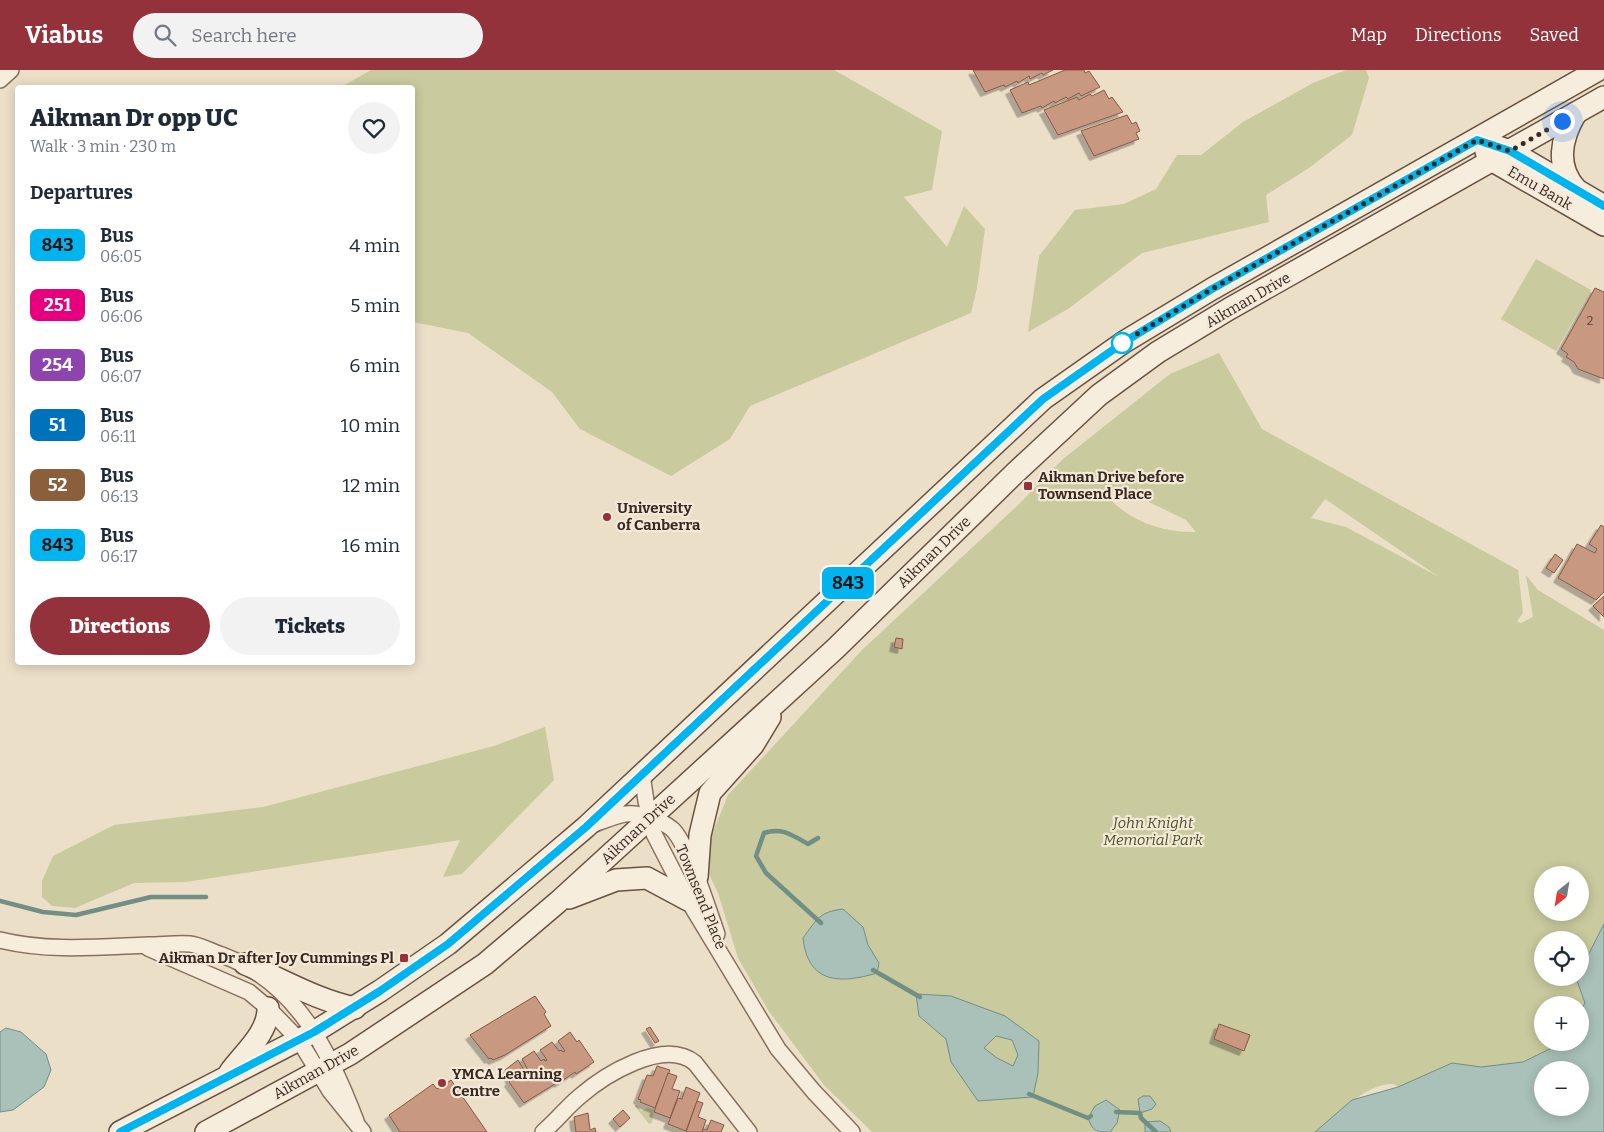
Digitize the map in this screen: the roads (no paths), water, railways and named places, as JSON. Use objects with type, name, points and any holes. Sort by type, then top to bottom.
[{"type":"main road","name":"Aikman Drive","points":[[120,1132],[306,1036],[355,1008],[448,944],[586,827],[861,572],[1035,406],[1124,342],[1212,289],[1598,70]]},
{"type":"main road","name":"Aikman Drive","points":[[206,1132],[324,1068],[485,964],[558,902],[835,649],[1099,395],[1166,348],[1229,309],[1604,98]]},
{"type":"main road","points":[[1576,114],[1566,129],[1562,152],[1566,174],[1578,191]]},
{"type":"main road","name":"Emu Bank","points":[[1477,140],[1604,225]]},
{"type":"main road","name":"Emu Bank","points":[[1502,156],[1578,191],[1604,206]]},
{"type":"main road","points":[[697,877],[700,834],[710,793],[753,744],[781,697]]},
{"type":"main road","points":[[558,902],[616,880],[647,878],[688,900]]},
{"type":"main road","points":[[245,964],[286,981],[320,999],[355,1008]]},
{"type":"main road","points":[[225,1078],[263,1028],[268,1018],[268,1008]]},
{"type":"street","points":[[0,80],[11,70]]},
{"type":"street","name":"Townsend Place","points":[[642,775],[649,817],[654,834],[688,900],[778,1049],[814,1092],[852,1132]]},
{"type":"street","name":"Townsend Place","points":[[586,827],[626,814],[649,817],[672,829],[682,843],[697,877],[726,962]]},
{"type":"street","points":[[0,940],[24,946],[66,949],[191,944],[245,964],[293,1003],[305,1016],[306,1036]]},
{"type":"street","points":[[142,945],[249,992],[306,1036],[324,1068],[330,1091],[359,1126]]},
{"type":"street","points":[[543,1132],[579,1097],[606,1077],[639,1060],[669,1054],[684,1056],[695,1063],[749,1132]]},
{"type":"waterway","points":[[818,838],[808,844],[782,831],[770,831],[764,833],[756,856],[766,873],[821,923]]},
{"type":"waterway","points":[[0,901],[43,912],[76,915],[151,897],[206,897]]},
{"type":"waterway","points":[[873,970],[920,997]]},
{"type":"waterway","points":[[1029,1094],[1088,1118],[1091,1116]]},
{"type":"waterway","points":[[1116,1112],[1140,1113],[1141,1118],[1156,1132]]},
{"type":"place","name":"Aikman Drive before Townsend Place","points":[[1028,486]]},
{"type":"place","name":"University of Canberra","points":[[607,517]]},
{"type":"place","name":"Aikman Dr after Joy Cummings Pl","points":[[404,958]]},
{"type":"place","name":"YMCA Learning Centre","points":[[442,1083]]},
{"type":"park label","name":"John Knight Memorial Park","points":[[1153,832]]}]
